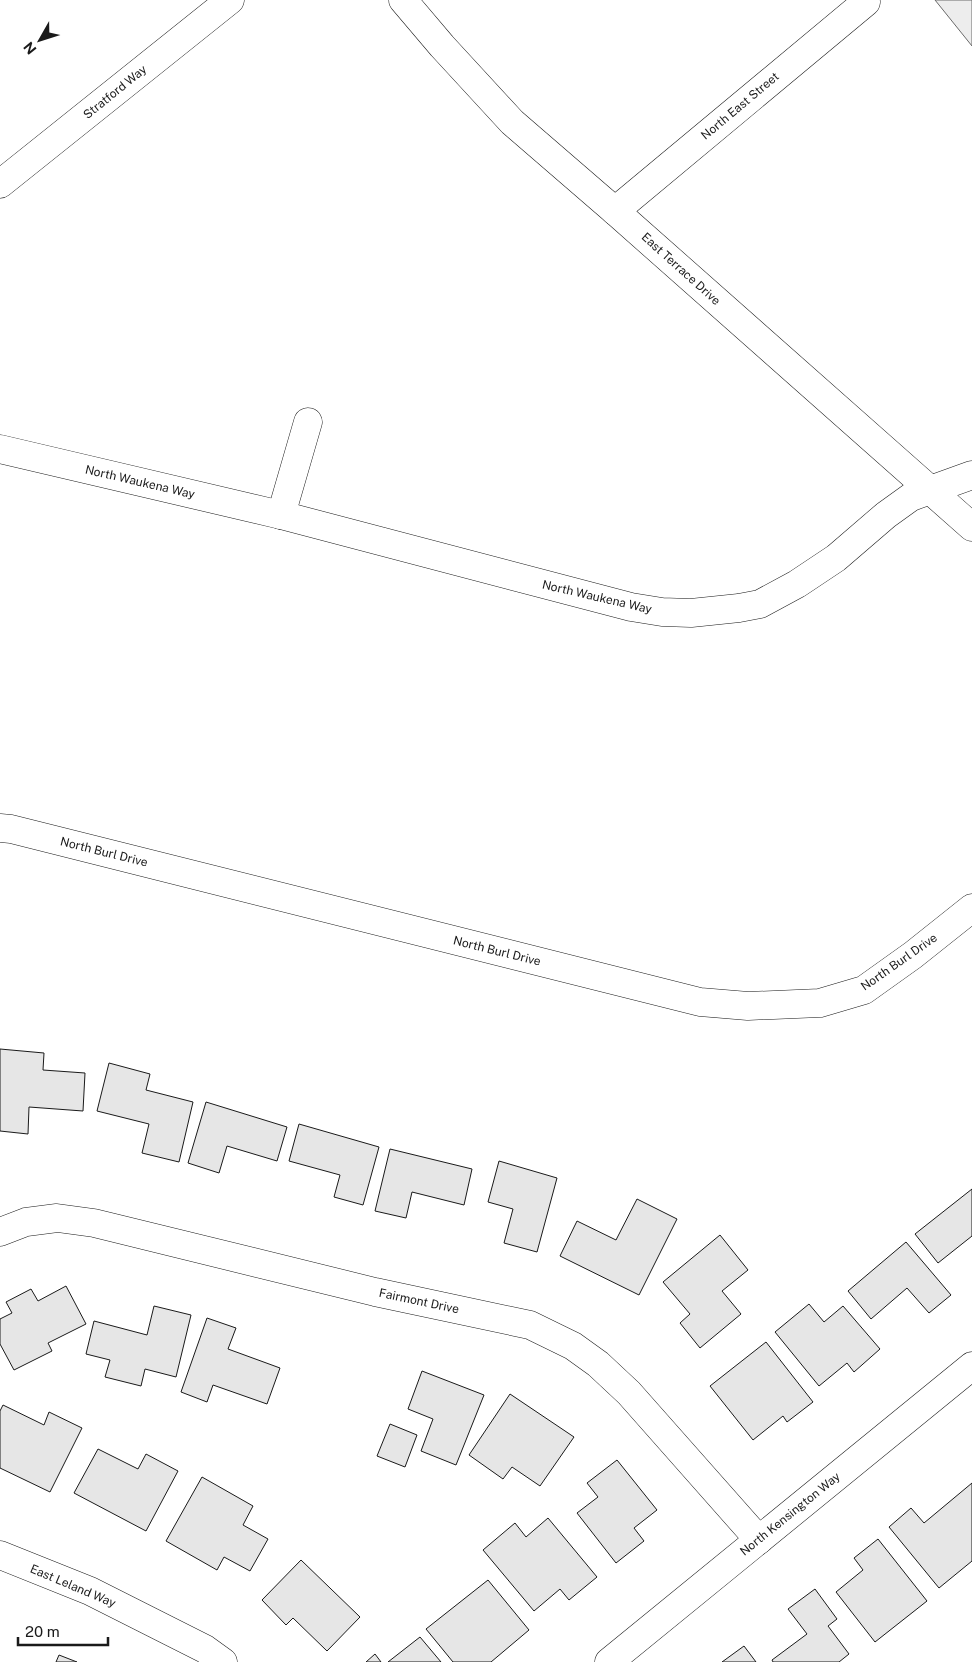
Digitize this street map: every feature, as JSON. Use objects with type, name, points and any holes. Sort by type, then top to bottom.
[{"type":"street","name":"Stratford Way","points":[[0,184],[230,0]]},
{"type":"street","name":"East Terrace Drive","points":[[403,0],[442,46],[512,122],[972,527]]},
{"type":"street","name":"North East Street","points":[[614,210],[866,2]]},
{"type":"street","points":[[281,516],[308,422]]},
{"type":"street","name":"North Waukena Way","points":[[0,449],[281,516],[631,608],[691,613],[760,604],[797,584],[836,558],[886,515],[911,497],[972,475]]},
{"type":"street","name":"North Burl Drive","points":[[0,828],[700,1002],[748,1006],[820,1003],[864,990],[913,955],[972,908]]},
{"type":"street","name":"Fairmont Drive","points":[[0,1232],[26,1222],[57,1218],[94,1223],[375,1292],[530,1326],[573,1346],[598,1364],[629,1393],[759,1540]]},
{"type":"street","name":"North Kensington Way","points":[[609,1662],[972,1366]]},
{"type":"street","name":"East Leland Way","points":[[0,1555],[90,1591],[205,1649],[223,1662]]},
{"type":"shaded area","points":[[935,0],[972,0],[972,46]]},
{"type":"building","points":[[0,1049],[44,1053],[43,1070],[85,1073],[83,1111],[29,1107],[28,1134],[0,1131]]},
{"type":"building","points":[[109,1063],[150,1074],[146,1090],[193,1102],[179,1162],[142,1153],[149,1124],[97,1111]]},
{"type":"building","points":[[206,1102],[287,1127],[277,1161],[227,1146],[219,1173],[188,1163]]},
{"type":"building","points":[[299,1124],[379,1147],[363,1205],[334,1197],[340,1175],[289,1161]]},
{"type":"building","points":[[390,1149],[472,1169],[464,1205],[412,1192],[406,1218],[375,1211]]},
{"type":"building","points":[[499,1161],[557,1178],[537,1252],[504,1243],[513,1209],[488,1202]]},
{"type":"building","points":[[972,1189],[972,1236],[938,1263],[915,1234]]},
{"type":"building","points":[[637,1199],[677,1219],[639,1295],[560,1256],[577,1221],[616,1240]]},
{"type":"building","points":[[720,1235],[748,1270],[722,1291],[741,1314],[700,1348],[680,1323],[690,1314],[663,1282]]},
{"type":"building","points":[[906,1242],[951,1295],[929,1313],[907,1288],[871,1319],[848,1291]]},
{"type":"building","points":[[66,1286],[86,1324],[48,1343],[52,1351],[14,1370],[0,1344],[0,1319],[12,1313],[6,1302],[31,1289],[38,1301]]},
{"type":"building","points":[[809,1304],[824,1322],[843,1306],[880,1349],[854,1372],[847,1363],[819,1386],[775,1332]]},
{"type":"building","points":[[154,1306],[191,1315],[176,1377],[145,1369],[141,1386],[105,1377],[110,1360],[86,1354],[94,1321],[147,1335]]},
{"type":"building","points":[[207,1318],[236,1328],[228,1349],[280,1368],[267,1404],[213,1385],[207,1402],[181,1392]]},
{"type":"building","points":[[766,1342],[813,1402],[787,1422],[783,1416],[753,1440],[710,1386]]},
{"type":"building","points":[[422,1371],[484,1395],[456,1465],[421,1451],[433,1419],[408,1409]]},
{"type":"building","points":[[510,1394],[574,1437],[540,1486],[512,1467],[503,1479],[469,1455]]},
{"type":"building","points":[[3,1405],[44,1425],[49,1412],[82,1428],[50,1492],[0,1468],[0,1411]]},
{"type":"building","points":[[390,1424],[417,1435],[405,1467],[377,1456]]},
{"type":"building","points":[[98,1449],[138,1469],[146,1454],[178,1471],[146,1531],[74,1493]]},
{"type":"building","points":[[617,1460],[657,1510],[634,1528],[644,1541],[616,1563],[577,1513],[598,1497],[587,1483]]},
{"type":"building","points":[[202,1477],[253,1506],[243,1525],[268,1539],[250,1571],[224,1557],[217,1570],[166,1541]]},
{"type":"building","points":[[972,1483],[972,1561],[939,1588],[889,1527],[911,1508],[924,1523]]},
{"type":"building","points":[[548,1518],[597,1577],[569,1600],[560,1589],[534,1611],[483,1550],[515,1523],[526,1537]]},
{"type":"building","points":[[878,1539],[927,1601],[875,1642],[836,1592],[863,1570],[854,1558]]},
{"type":"building","points":[[301,1560],[360,1617],[327,1651],[293,1618],[286,1625],[262,1600]]},
{"type":"building","points":[[488,1580],[529,1630],[491,1662],[453,1662],[426,1629]]},
{"type":"building","points":[[815,1589],[837,1619],[828,1626],[849,1654],[839,1662],[773,1662],[772,1660],[807,1634],[788,1609]]},
{"type":"building","points":[[420,1637],[441,1662],[388,1662]]},
{"type":"building","points":[[744,1646],[756,1662],[722,1662]]},
{"type":"building","points":[[375,1654],[381,1662],[366,1662]]},
{"type":"building","points":[[59,1655],[77,1662],[56,1662]]}]
